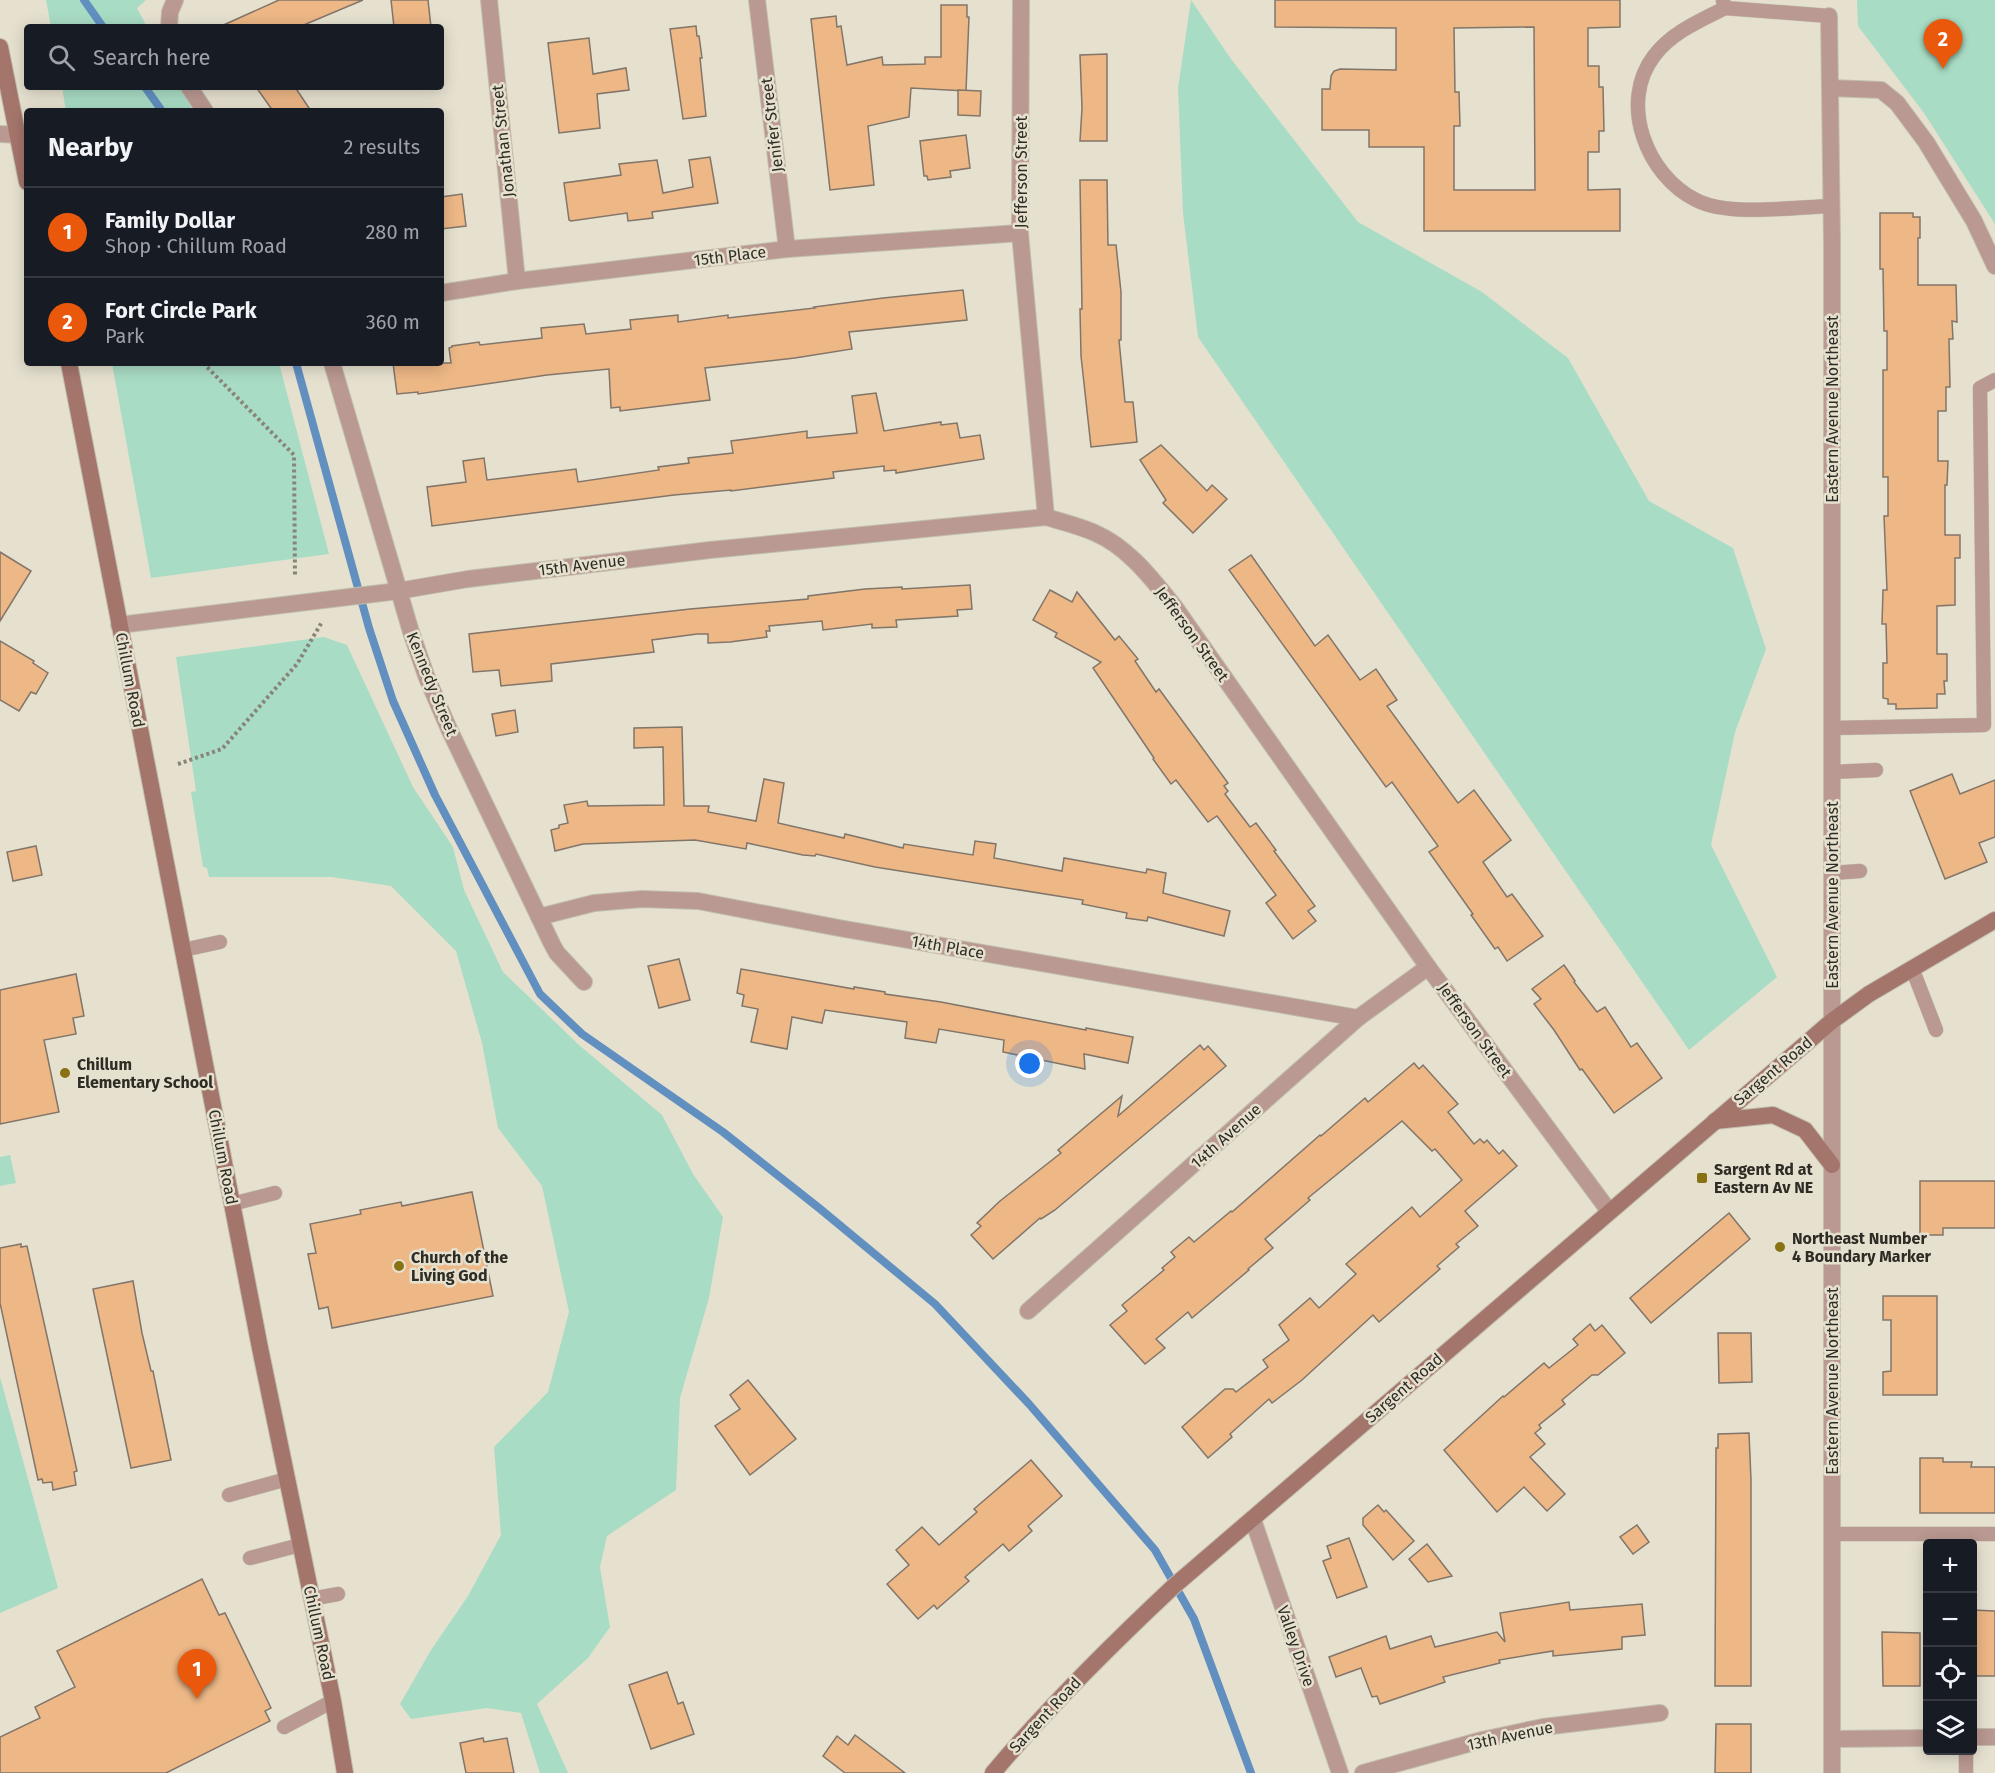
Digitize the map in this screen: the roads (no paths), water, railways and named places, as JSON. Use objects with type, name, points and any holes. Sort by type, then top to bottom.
[{"type":"main road","points":[[0,47],[24,166]]},
{"type":"main road","name":"Chillum Road","points":[[70,366],[232,1204],[333,1701],[345,1773]]},
{"type":"main road","name":"Sargent Road","points":[[993,1773],[1027,1732],[1102,1654],[1174,1586],[1832,1021],[1876,990],[1995,920]]},
{"type":"main road","points":[[1715,1121],[1773,1115],[1805,1130],[1832,1164]]},
{"type":"street","name":"Jonathan Street","points":[[489,0],[517,281]]},
{"type":"street","name":"Jenifer Street","points":[[757,0],[787,249]]},
{"type":"street","name":"Jefferson Street","points":[[1021,0],[1020,233],[1046,516],[1096,533],[1122,549],[1174,606],[1428,966],[1609,1211]]},
{"type":"street","name":"Eastern Avenue Northeast","points":[[1829,16],[1832,206],[1832,1773]]},
{"type":"street","points":[[1830,88],[1881,90],[1897,103],[1926,142],[1974,221],[1995,266]]},
{"type":"street","points":[[191,90],[203,108]]},
{"type":"street","points":[[0,134],[18,135]]},
{"type":"street","name":"15th Place","points":[[444,293],[517,281],[787,249],[1020,233]]},
{"type":"street","name":"Kennedy Street","points":[[333,366],[398,591],[427,678],[538,917],[557,953],[584,982]]},
{"type":"street","name":"15th Avenue","points":[[119,625],[710,550],[1046,516]]},
{"type":"street","name":"14th Place","points":[[538,917],[594,903],[642,899],[699,901],[838,928],[1359,1017]]},
{"type":"street","name":"14th Avenue","points":[[1028,1311],[1359,1017],[1428,966]]},
{"type":"street","name":"Valley Drive","points":[[1253,1520],[1340,1773]]},
{"type":"street","name":"13th Avenue","points":[[1363,1773],[1482,1740],[1543,1727],[1660,1713]]},
{"type":"street","points":[[1977,1737],[1995,1737]]},
{"type":"street","points":[[1832,1740],[1923,1738]]},
{"type":"lane","points":[[1829,16],[1724,4],[1671,39],[1654,56],[1641,83],[1638,119],[1647,150],[1660,171],[1678,189],[1697,201],[1718,207],[1776,209],[1832,206]]},
{"type":"lane","points":[[1832,728],[1984,725],[1980,388],[1995,380]]},
{"type":"lane","points":[[1832,772],[1876,770]]},
{"type":"lane","points":[[1832,873],[1860,871]]},
{"type":"lane","points":[[183,950],[220,942]]},
{"type":"lane","points":[[1912,968],[1936,1029]]},
{"type":"lane","points":[[232,1204],[275,1193]]},
{"type":"lane","points":[[229,1495],[287,1479]]},
{"type":"lane","points":[[1832,1534],[1995,1534]]},
{"type":"lane","points":[[250,1558],[300,1545]]},
{"type":"lane","points":[[312,1599],[339,1594]]},
{"type":"lane","points":[[284,1727],[333,1701]]},
{"type":"lane","points":[[1966,1755],[1966,1773]]},
{"type":"waterway","points":[[84,0],[101,24]]},
{"type":"waterway","points":[[147,90],[160,108]]},
{"type":"waterway","points":[[297,366],[369,628],[393,701],[435,795],[540,994],[582,1034],[723,1132],[935,1304],[1029,1404],[1155,1550],[1194,1619],[1251,1773]]},
{"type":"place","name":"Fort Circle Park","points":[[1943,69]]},
{"type":"place","name":"Chillum Elementary School","points":[[65,1073]]},
{"type":"place","name":"Sargent Rd at Eastern Av NE","points":[[1702,1178]]},
{"type":"place","name":"Northeast Number 4 Boundary Marker","points":[[1780,1247]]},
{"type":"place","name":"Church of the Living God","points":[[399,1266]]},
{"type":"place","name":"Family Dollar","points":[[197,1699]]}]
